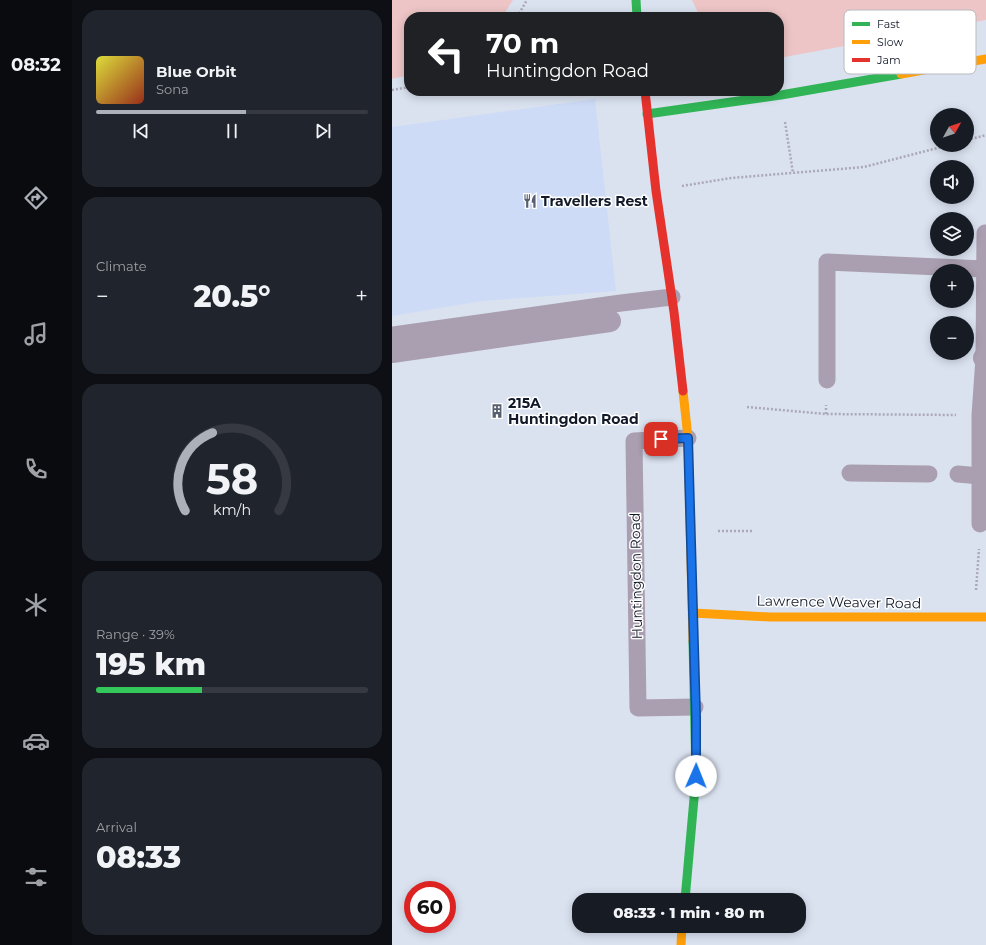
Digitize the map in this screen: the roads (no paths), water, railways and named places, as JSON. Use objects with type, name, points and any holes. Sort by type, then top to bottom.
[{"type":"main road","points":[[636,0],[637,12]]},
{"type":"main road","points":[[976,61],[986,59]]},
{"type":"main road","points":[[784,93],[898,74]]},
{"type":"main road","points":[[645,96],[656,191],[672,297],[688,438],[696,776],[686,893]]},
{"type":"main road","points":[[647,114],[768,96]]},
{"type":"main road","name":"Lawrence Weaver Road","points":[[692,613],[770,617],[986,617]]},
{"type":"main road","points":[[681,945],[682,933]]},
{"type":"street","points":[[392,352],[610,321]]},
{"type":"lane","points":[[980,524],[980,415],[985,358],[985,232]]},
{"type":"lane","points":[[827,380],[827,262],[984,269]]},
{"type":"lane","points":[[392,335],[672,297]]},
{"type":"lane","name":"Huntingdon Road","points":[[688,438],[634,440],[638,708],[695,707]]},
{"type":"lane","points":[[850,474],[929,474]]},
{"type":"lane","points":[[958,474],[980,476]]},
{"type":"place","name":"Travellers Rest","points":[[530,201]]},
{"type":"place","name":"215A Huntingdon Road","points":[[497,411]]}]
